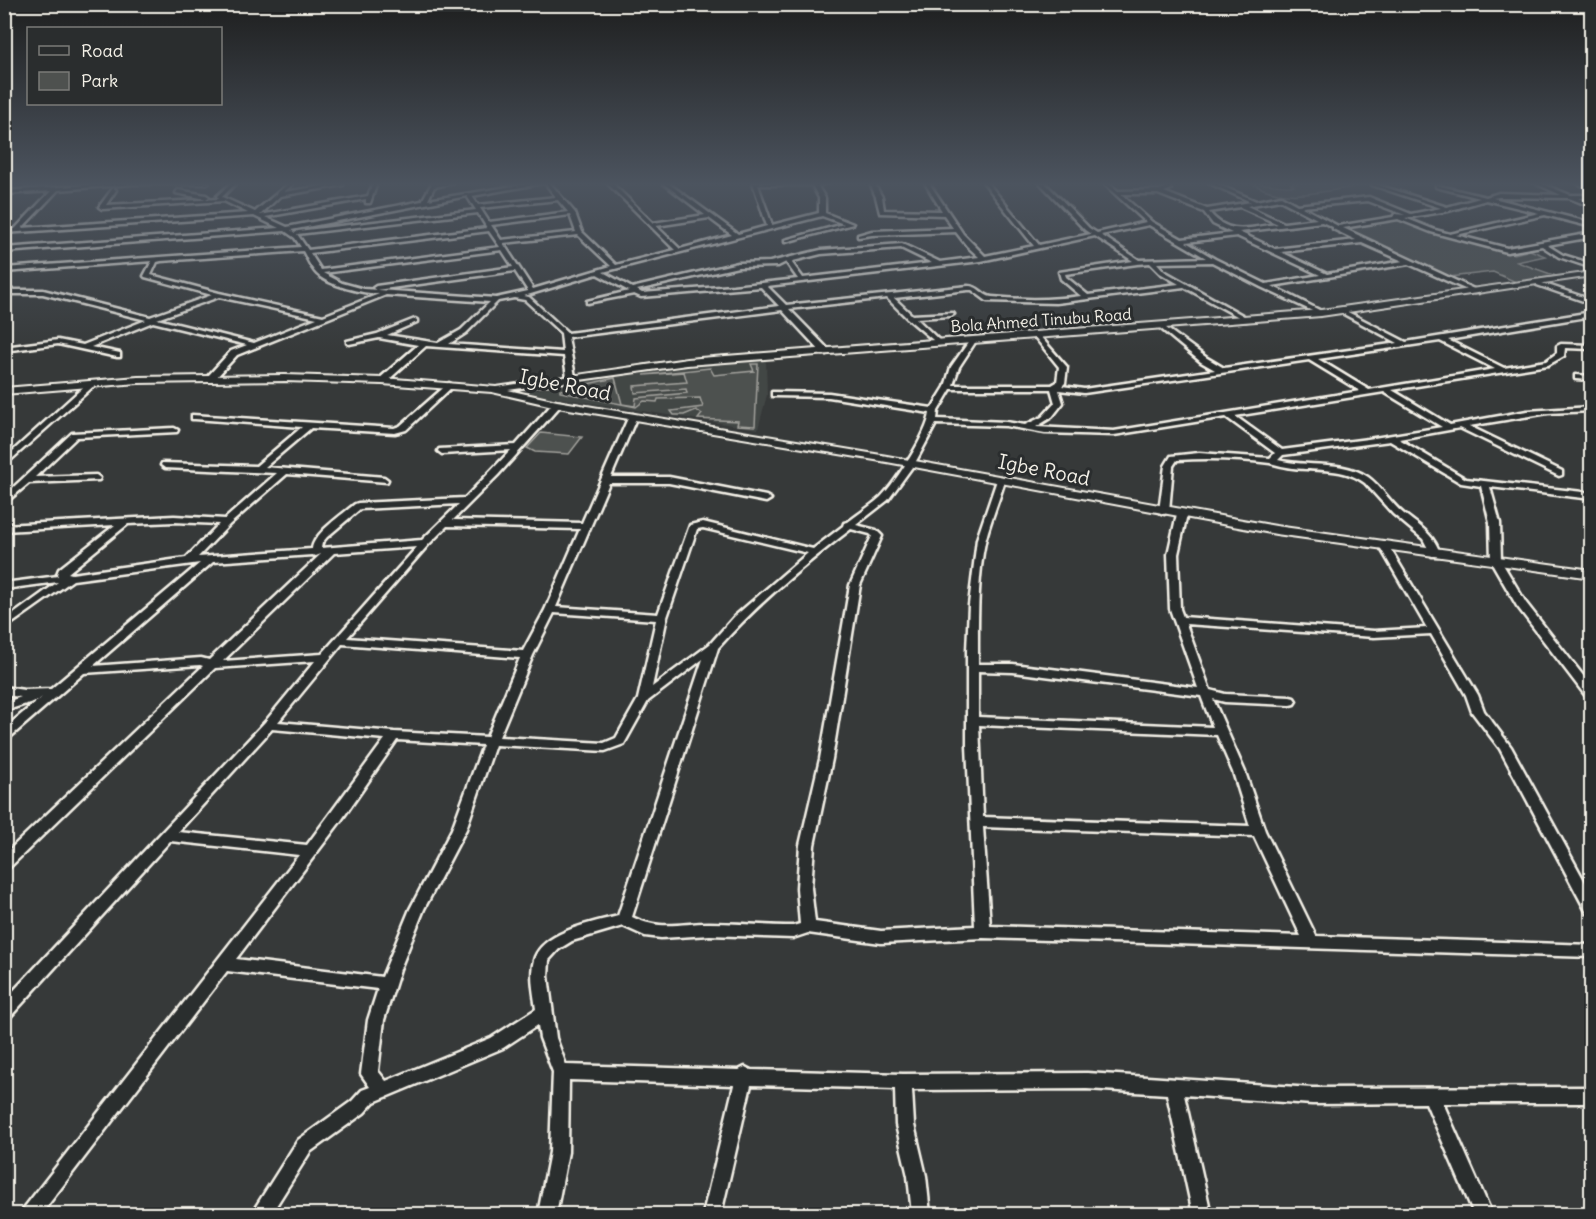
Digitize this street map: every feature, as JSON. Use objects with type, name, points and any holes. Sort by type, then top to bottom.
[{"type":"main road","name":"Bola Ahmed Tinubu Road","points":[[492,389],[665,364],[1162,327],[1342,311],[1539,284],[1592,274]]},
{"type":"main road","points":[[4,392],[92,384],[211,378],[382,381],[492,389]]},
{"type":"main road","name":"Igbe Road","points":[[492,389],[557,404],[912,463],[1164,511],[1385,547],[1592,574]]},
{"type":"street","points":[[4,250],[164,240]]},
{"type":"street","points":[[295,240],[319,272],[359,290],[496,300],[530,294],[615,267],[723,240]]},
{"type":"street","points":[[4,270],[303,249],[377,240]]},
{"type":"street","points":[[497,240],[530,294],[565,336],[571,377]]},
{"type":"street","points":[[319,272],[531,240]]},
{"type":"street","points":[[587,240],[615,267]]},
{"type":"street","points":[[667,240],[679,251]]},
{"type":"street","points":[[791,240],[787,241],[809,254]]},
{"type":"street","points":[[965,240],[975,253],[984,258]]},
{"type":"street","points":[[1032,240],[1037,246]]},
{"type":"street","points":[[598,272],[633,291],[648,295],[940,265],[1067,240]]},
{"type":"street","points":[[1104,240],[1137,262]]},
{"type":"street","points":[[1180,241],[1187,240]]},
{"type":"street","points":[[1251,240],[1325,275]]},
{"type":"street","points":[[1273,251],[1361,240],[1476,292]]},
{"type":"street","points":[[1467,240],[1507,250],[1569,240]]},
{"type":"street","points":[[1180,241],[1263,286],[1321,313]]},
{"type":"street","points":[[1544,245],[1561,256],[1592,266]]},
{"type":"street","points":[[589,302],[738,265],[790,262],[809,254],[902,246],[940,265]]},
{"type":"street","points":[[154,260],[147,276],[218,295],[324,318]]},
{"type":"street","points":[[1088,298],[1063,278],[1061,273],[1137,262],[1213,260]]},
{"type":"street","points":[[790,262],[801,279]]},
{"type":"street","points":[[1263,286],[1411,262]]},
{"type":"street","points":[[1153,263],[1155,267],[1248,320]]},
{"type":"street","points":[[359,290],[515,269]]},
{"type":"street","points":[[762,284],[826,352]]},
{"type":"street","points":[[1539,284],[1592,302]]},
{"type":"street","points":[[565,336],[783,307],[970,288],[987,299],[1056,301],[1186,285]]},
{"type":"street","points":[[4,292],[43,292],[254,345]]},
{"type":"street","points":[[211,378],[234,353],[387,293]]},
{"type":"street","points":[[83,348],[218,295]]},
{"type":"street","points":[[889,297],[939,343]]},
{"type":"street","points":[[452,344],[496,300]]},
{"type":"street","points":[[1342,311],[1404,344]]},
{"type":"street","points":[[909,317],[951,314]]},
{"type":"street","points":[[948,387],[1071,391],[1441,339],[1592,314]]},
{"type":"street","points":[[349,342],[380,336],[415,321]]},
{"type":"street","points":[[1162,327],[1204,360],[1221,370]]},
{"type":"street","points":[[380,336],[424,344],[452,344],[566,354]]},
{"type":"street","points":[[1037,336],[1063,367],[1061,383],[1055,391]]},
{"type":"street","points":[[1441,339],[1502,370]]},
{"type":"street","points":[[644,699],[714,646],[738,619],[815,552],[885,498],[912,463],[955,367],[972,341]]},
{"type":"street","points":[[4,349],[58,342],[117,355]]},
{"type":"street","points":[[382,381],[424,344]]},
{"type":"street","points":[[775,394],[829,395],[933,416],[1071,433],[1114,433],[1548,363],[1561,354],[1561,346],[1592,347]]},
{"type":"street","points":[[1309,357],[1367,392]]},
{"type":"street","points":[[1578,377],[1592,378]]},
{"type":"street","points":[[4,464],[92,384]]},
{"type":"street","points":[[195,417],[395,431],[403,428],[449,385]]},
{"type":"street","points":[[1386,390],[1448,427]]},
{"type":"street","points":[[1026,427],[1039,422],[1057,407],[1059,403],[1055,391]]},
{"type":"street","points":[[4,1011],[269,725],[425,543],[447,523],[557,404]]},
{"type":"street","points":[[1272,461],[1280,453],[1390,438],[1508,415],[1592,409]]},
{"type":"street","points":[[1227,414],[1280,453]]},
{"type":"street","points":[[382,1088],[369,1074],[370,1054],[387,984],[417,909],[459,829],[527,655],[550,610],[633,416]]},
{"type":"street","points":[[1461,425],[1559,473]]},
{"type":"street","points":[[258,469],[308,426]]},
{"type":"street","points":[[4,501],[75,435],[174,430]]},
{"type":"street","points":[[1390,438],[1450,474],[1485,485],[1592,496]]},
{"type":"street","points":[[442,452],[518,447]]},
{"type":"street","points":[[1164,511],[1171,459],[1199,456],[1272,461],[1292,467],[1325,467],[1361,476],[1397,513],[1431,541],[1435,554]]},
{"type":"street","points":[[165,465],[258,469],[384,480]]},
{"type":"street","points":[[189,561],[227,522],[284,472]]},
{"type":"street","points":[[25,480],[96,478]]},
{"type":"street","points":[[605,480],[669,480],[766,499]]},
{"type":"street","points":[[983,932],[976,822],[973,667],[978,557],[1001,480]]},
{"type":"street","points":[[1485,485],[1495,523],[1496,561],[1521,604],[1592,696]]},
{"type":"street","points":[[316,553],[317,543],[324,535],[358,506],[465,501]]},
{"type":"street","points":[[1182,514],[1173,554],[1174,599],[1180,620],[1205,693],[1239,772],[1258,831],[1311,942]]},
{"type":"street","points":[[4,528],[174,519],[227,522]]},
{"type":"street","points":[[71,577],[62,574],[63,571],[125,522]]},
{"type":"street","points":[[447,523],[585,526]]},
{"type":"street","points":[[269,725],[394,736],[605,747],[615,745],[620,741],[644,699],[662,617],[678,574],[689,533],[695,525],[815,552]]},
{"type":"street","points":[[808,927],[804,888],[807,845],[826,759],[855,585],[877,536],[873,532],[848,525]]},
{"type":"street","points":[[4,586],[189,561],[425,543]]},
{"type":"street","points":[[1385,547],[1472,695],[1478,712],[1505,747],[1592,909]]},
{"type":"street","points":[[4,864],[330,551]]},
{"type":"street","points":[[4,736],[210,560]]},
{"type":"street","points":[[4,626],[71,577]]},
{"type":"street","points":[[550,610],[662,617]]},
{"type":"street","points":[[1180,620],[1374,634],[1434,631]]},
{"type":"street","points":[[340,641],[527,655]]},
{"type":"street","points":[[624,920],[714,646]]},
{"type":"street","points":[[80,670],[197,661],[210,665],[325,657]]},
{"type":"street","points":[[973,667],[1013,668],[1205,693],[1225,698],[1290,701]]},
{"type":"street","points":[[4,691],[55,693]]},
{"type":"street","points":[[4,707],[41,694]]},
{"type":"street","points":[[974,722],[1220,731]]},
{"type":"street","points":[[30,1215],[168,1033],[224,964],[394,736]]},
{"type":"street","points":[[976,822],[1258,831]]},
{"type":"street","points":[[166,836],[309,851]]},
{"type":"street","points":[[547,1215],[559,1152],[561,1072],[548,1038],[540,976],[542,958],[554,945],[567,937],[624,920],[645,930],[661,932],[710,929],[793,932],[808,927],[880,937],[983,932],[1592,951]]},
{"type":"street","points":[[224,964],[387,984]]},
{"type":"street","points":[[261,1215],[304,1146],[358,1107],[368,1096],[382,1088],[497,1043],[545,1012]]},
{"type":"street","points":[[561,1072],[903,1082],[1087,1081],[1312,1096],[1592,1095]]},
{"type":"street","points":[[712,1215],[745,1076]]},
{"type":"street","points":[[903,1082],[905,1125],[917,1176],[921,1215]]},
{"type":"street","points":[[1173,1087],[1202,1215]]},
{"type":"street","points":[[1431,1096],[1483,1215]]},
{"type":"shaded area","points":[[766,360],[767,395],[758,429],[520,392],[665,368]]},
{"type":"green space","points":[[1366,240],[1462,240],[1514,254],[1530,250],[1545,256],[1517,262],[1556,276],[1516,282],[1493,272],[1449,277]]},
{"type":"green space","points":[[751,364],[758,364],[755,426],[737,425],[738,421],[698,419],[702,414],[696,410],[684,415],[674,415],[671,411],[703,407],[700,398],[658,399],[657,402],[644,401],[636,407],[560,392],[560,390],[615,378],[622,404],[635,406],[636,398],[687,393],[686,389],[635,393],[634,386],[687,382],[684,372],[644,375],[710,368],[714,375],[754,371]]},
{"type":"green space","points":[[541,433],[582,437],[569,454],[535,452],[527,448]]}]
